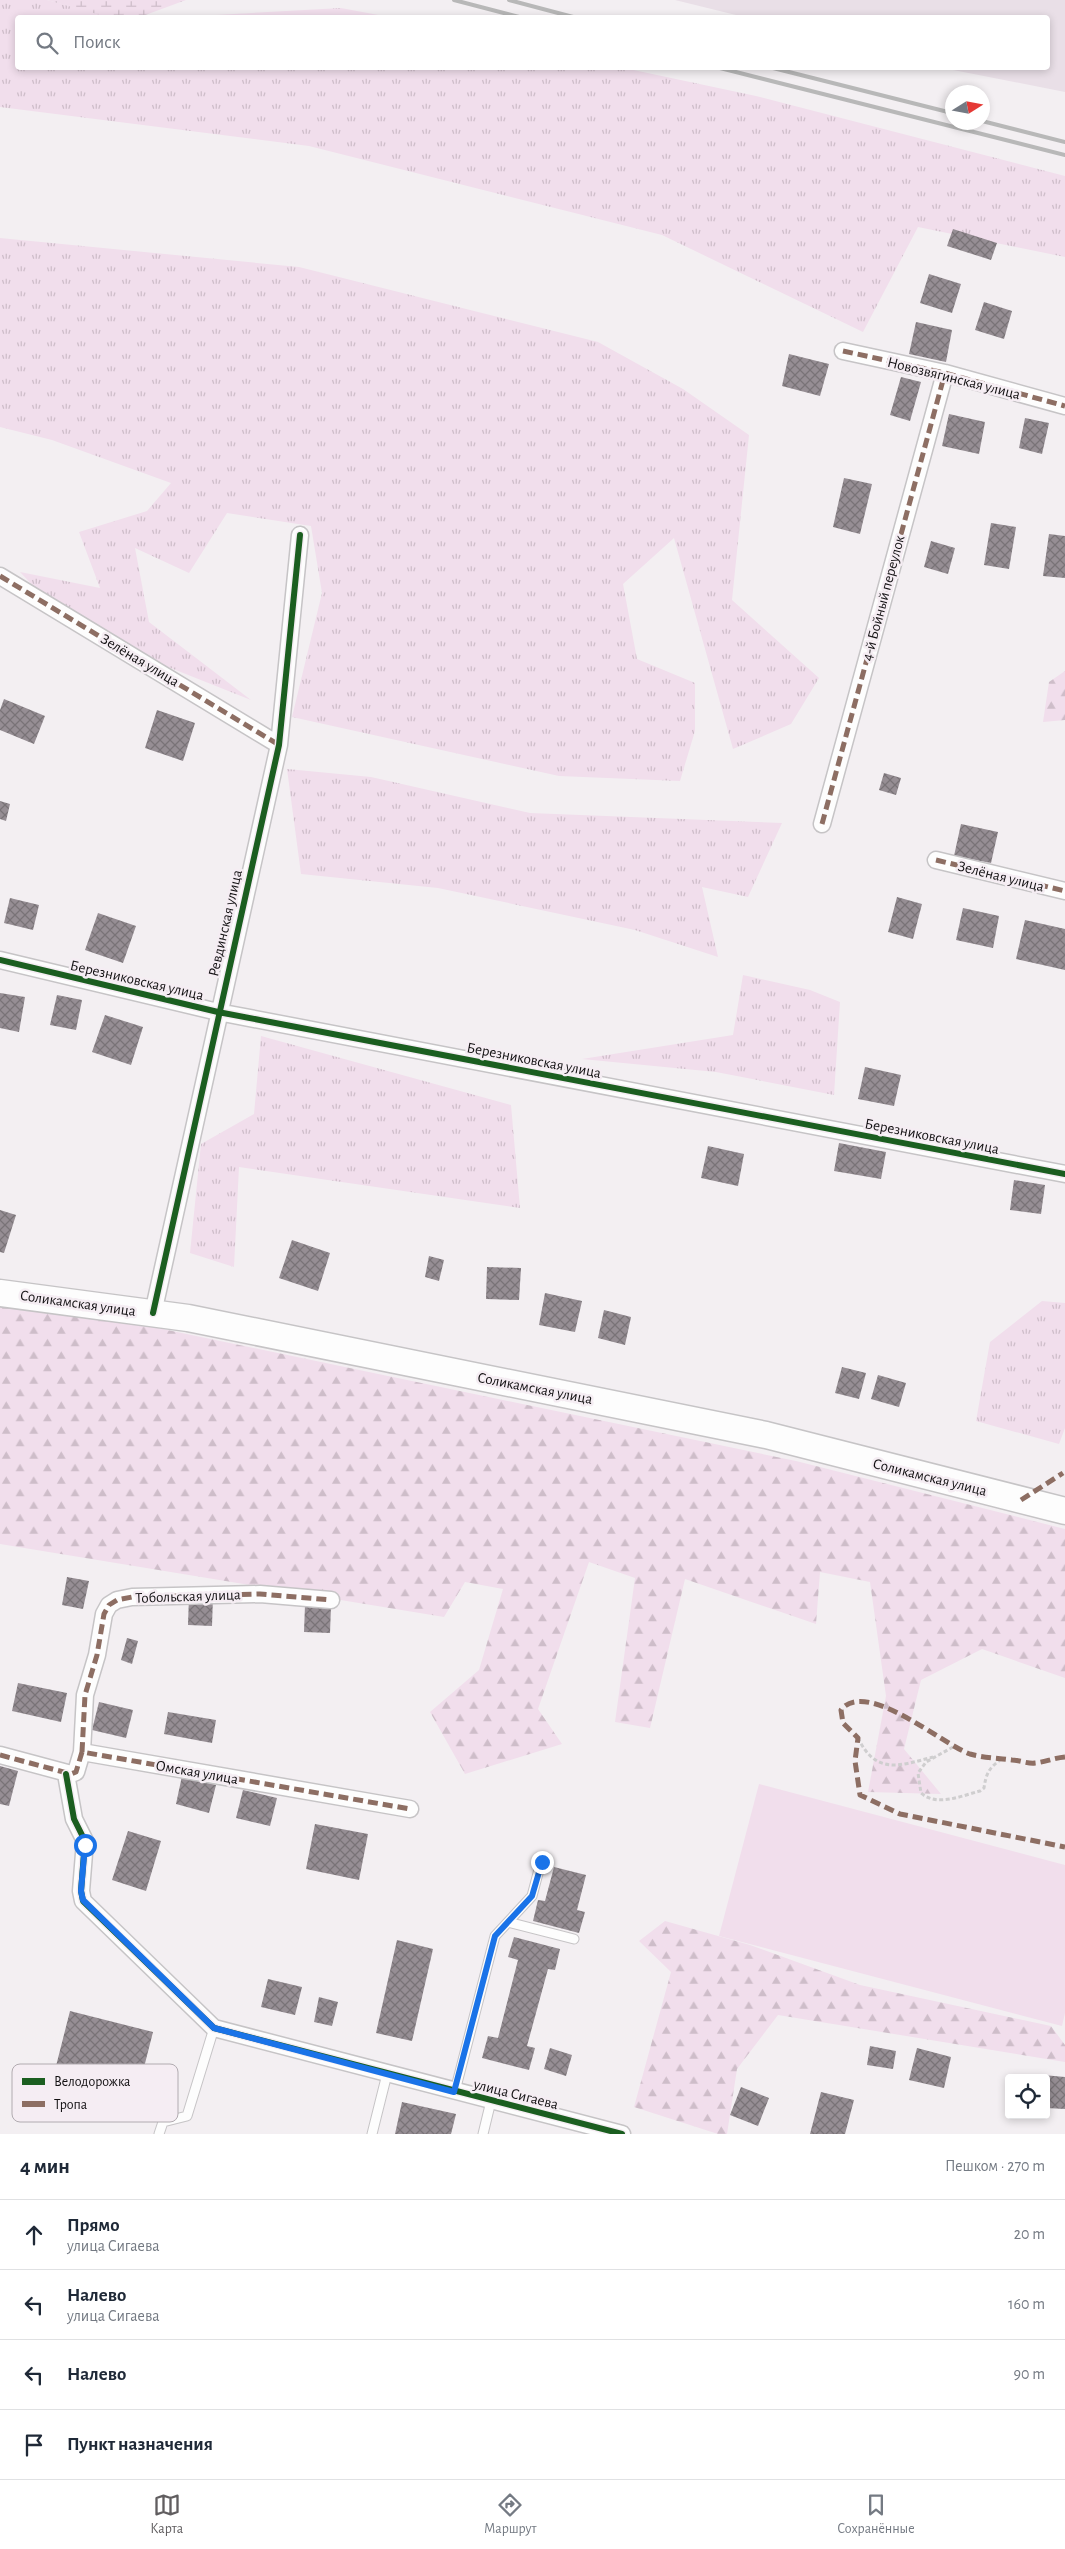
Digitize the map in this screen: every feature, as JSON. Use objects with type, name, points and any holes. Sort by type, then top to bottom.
[{"type":"main road","name":"Соликамская улица","points":[[0,1293],[208,1322],[766,1435],[1065,1511]]},
{"type":"street","name":"Новозвягинская улица","points":[[843,351],[945,373],[1065,406]]},
{"type":"street","name":"4-й Бойный переулок","points":[[822,824],[945,373]]},
{"type":"street","name":"Ревдинская улица","points":[[153,1313],[218,1012],[279,745],[300,535]]},
{"type":"street","name":"Зелёная улица","points":[[0,576],[279,745]]},
{"type":"street","name":"Зелёная улица","points":[[936,860],[1065,891]]},
{"type":"street","name":"Березниковская улица","points":[[0,960],[218,1012],[1065,1174]]},
{"type":"street","name":"Тобольская улица","points":[[82,1752],[85,1695],[96,1655],[104,1614],[109,1605],[117,1600],[132,1597],[260,1594],[331,1600]]},
{"type":"street","points":[[0,1755],[66,1774],[76,1772],[82,1752]]},
{"type":"street","name":"Омская улица","points":[[82,1752],[410,1809]]},
{"type":"street","name":"улица Сигаева","points":[[66,1774],[74,1819],[85,1841],[81,1891],[83,1900],[214,2028],[454,2092],[622,2134]]},
{"type":"lane","points":[[454,2092],[495,1936],[532,1896],[542,1862]]},
{"type":"lane","points":[[508,1922],[574,1939]]},
{"type":"lane","points":[[178,2118],[187,2116],[214,2028]]},
{"type":"lane","points":[[372,2134],[387,2074]]},
{"type":"lane","points":[[483,2134],[491,2101]]},
{"type":"lane","points":[[159,2134],[163,2122]]},
{"type":"path","points":[[858,1738],[865,1752],[877,1761],[895,1766],[937,1756]]},
{"type":"path","points":[[953,1747],[926,1762],[918,1773],[921,1793],[932,1801],[980,1791],[984,1788],[986,1773],[992,1765],[1002,1759]]},
{"type":"shaded area","points":[[675,0],[1065,0],[1065,92],[953,70],[1050,70],[1050,15],[736,15]]},
{"type":"green space","points":[[0,0],[47,0],[103,15],[15,15],[15,70],[633,70],[756,96],[1065,176],[1065,257],[918,227],[863,332],[662,235],[309,146],[0,107]]},
{"type":"green space","points":[[47,0],[186,0],[145,15],[100,15]]},
{"type":"green space","points":[[341,8],[378,15],[215,15]]},
{"type":"green space","points":[[0,238],[299,267],[598,342],[683,389],[749,435],[732,600],[819,678],[791,724],[733,749],[674,538],[623,584],[637,659],[695,683],[695,731],[680,781],[559,776],[292,717],[322,593],[311,526],[227,513],[189,573],[135,548],[149,622],[251,700],[133,653],[52,606],[20,572],[100,588],[79,532],[147,511],[171,483],[52,440],[0,427]]},
{"type":"green space","points":[[1065,671],[1065,720],[1043,722],[1049,682]]},
{"type":"green space","points":[[287,769],[371,777],[530,813],[782,823],[748,897],[702,887],[718,957],[635,930],[438,888],[301,874]]},
{"type":"green space","points":[[743,975],[810,990],[840,1002],[834,1095],[716,1072],[582,1059],[733,1035]]},
{"type":"green space","points":[[261,1036],[511,1105],[520,1208],[239,1167],[234,1267],[190,1253],[201,1144],[254,1114]]},
{"type":"green space","points":[[1042,1301],[1065,1303],[1065,1428],[1059,1444],[976,1421],[990,1342]]},
{"type":"green space","points":[[0,1305],[153,1327],[796,1461],[1065,1529],[1065,1678],[982,1649],[921,1680],[904,1749],[941,1794],[868,1792],[886,1696],[870,1582],[820,1572],[816,1624],[685,1579],[650,1728],[615,1722],[635,1578],[589,1562],[538,1709],[562,1744],[465,1774],[430,1712],[479,1670],[503,1589],[465,1582],[444,1617],[0,1544]]},
{"type":"green space","points":[[759,1784],[1065,1865],[1065,2013],[1062,2026],[719,1936]]},
{"type":"green space","points":[[665,1921],[750,1945],[860,1985],[1051,2026],[1065,2045],[1065,2062],[778,2015],[737,2069],[727,2134],[718,2134],[634,2107],[671,1972],[639,1941]]},
{"type":"building","points":[[953,229],[997,243],[991,260],[947,246]]},
{"type":"building","points":[[929,274],[961,284],[952,313],[920,303]]},
{"type":"building","points":[[984,302],[1012,311],[1004,339],[975,330]]},
{"type":"building","points":[[916,322],[952,330],[946,362],[909,354]]},
{"type":"building","points":[[789,354],[829,364],[820,396],[782,386]]},
{"type":"building","points":[[901,377],[921,382],[910,421],[890,415]]},
{"type":"building","points":[[949,414],[985,422],[979,454],[942,446]]},
{"type":"building","points":[[1025,418],[1049,423],[1042,454],[1019,448]]},
{"type":"building","points":[[844,478],[872,484],[860,534],[833,527]]},
{"type":"building","points":[[991,523],[1016,527],[1009,569],[984,565]]},
{"type":"building","points":[[1049,534],[1065,536],[1065,578],[1043,576]]},
{"type":"building","points":[[931,541],[955,548],[948,574],[924,567]]},
{"type":"building","points":[[4,699],[45,716],[34,744],[0,730],[0,710]]},
{"type":"building","points":[[157,710],[195,723],[183,761],[145,748]]},
{"type":"building","points":[[884,773],[901,778],[896,795],[879,790]]},
{"type":"building","points":[[0,801],[10,804],[6,821],[0,819]]},
{"type":"building","points":[[961,824],[998,832],[991,863],[954,856]]},
{"type":"building","points":[[897,897],[922,904],[913,939],[888,932]]},
{"type":"building","points":[[10,898],[39,905],[33,930],[4,923]]},
{"type":"building","points":[[963,908],[999,916],[993,948],[956,940]]},
{"type":"building","points":[[98,913],[136,926],[123,963],[85,950]]},
{"type":"building","points":[[1025,920],[1065,929],[1065,970],[1016,959]]},
{"type":"building","points":[[0,993],[25,997],[19,1032],[0,1028]]},
{"type":"building","points":[[57,995],[82,1000],[76,1030],[50,1025]]},
{"type":"building","points":[[105,1015],[143,1027],[131,1065],[92,1052]]},
{"type":"building","points":[[865,1067],[901,1075],[894,1106],[858,1099]]},
{"type":"building","points":[[839,1143],[886,1152],[881,1179],[834,1171]]},
{"type":"building","points":[[708,1146],[744,1154],[738,1186],[701,1178]]},
{"type":"building","points":[[1014,1180],[1045,1185],[1041,1214],[1010,1210]]},
{"type":"building","points":[[0,1210],[16,1215],[4,1253],[0,1252]]},
{"type":"building","points":[[292,1240],[330,1253],[318,1291],[279,1278]]},
{"type":"building","points":[[429,1256],[444,1260],[439,1281],[425,1277]]},
{"type":"building","points":[[487,1267],[521,1268],[519,1300],[486,1299]]},
{"type":"building","points":[[545,1293],[582,1301],[575,1332],[539,1325]]},
{"type":"building","points":[[604,1310],[631,1317],[625,1345],[598,1338]]},
{"type":"building","points":[[842,1367],[866,1373],[859,1399],[835,1393]]},
{"type":"building","points":[[878,1375],[906,1383],[899,1407],[871,1399]]},
{"type":"building","points":[[67,1577],[89,1581],[83,1609],[62,1605]]},
{"type":"building","points":[[189,1596],[213,1597],[212,1626],[188,1625]]},
{"type":"building","points":[[305,1605],[331,1606],[330,1633],[304,1632]]},
{"type":"building","points":[[127,1638],[138,1641],[132,1664],[121,1660]]},
{"type":"building","points":[[18,1683],[67,1693],[61,1722],[12,1711]]},
{"type":"building","points":[[99,1702],[133,1710],[126,1738],[92,1730]]},
{"type":"building","points":[[168,1712],[216,1720],[212,1743],[164,1734]]},
{"type":"building","points":[[0,1766],[18,1771],[9,1806],[0,1804]]},
{"type":"building","points":[[182,1776],[216,1785],[209,1813],[176,1804]]},
{"type":"building","points":[[243,1790],[277,1798],[270,1826],[236,1818]]},
{"type":"building","points":[[315,1824],[368,1834],[359,1880],[306,1869]]},
{"type":"building","points":[[128,1831],[161,1841],[146,1891],[112,1880]]},
{"type":"building","points":[[554,1867],[586,1875],[577,1910],[585,1912],[579,1933],[533,1921],[538,1900],[545,1901]]},
{"type":"building","points":[[514,1937],[560,1949],[555,1970],[548,1969],[527,2046],[535,2048],[529,2070],[482,2058],[488,2036],[498,2038],[518,1960],[508,1957]]},
{"type":"building","points":[[397,1940],[433,1949],[412,2041],[376,2033]]},
{"type":"building","points":[[268,1979],[302,1987],[295,2015],[261,2007]]},
{"type":"building","points":[[319,1997],[338,2002],[332,2026],[314,2022]]},
{"type":"building","points":[[70,2011],[153,2032],[145,2064],[57,2064]]},
{"type":"building","points":[[870,2046],[896,2051],[893,2069],[867,2065]]},
{"type":"building","points":[[550,2048],[572,2055],[566,2076],[544,2069]]},
{"type":"building","points":[[917,2048],[951,2057],[944,2088],[909,2080]]},
{"type":"building","points":[[1050,2076],[1065,2077],[1065,2109],[1050,2108]]},
{"type":"building","points":[[741,2087],[769,2098],[758,2126],[730,2115]]},
{"type":"building","points":[[821,2092],[854,2100],[845,2134],[810,2134]]},
{"type":"building","points":[[402,2102],[456,2114],[451,2134],[395,2134]]},
{"type":"railway","points":[[454,0],[512,15]]},
{"type":"railway","points":[[509,0],[566,15]]},
{"type":"railway","points":[[728,70],[1065,155]]},
{"type":"railway","points":[[781,70],[945,111]]},
{"type":"railway","points":[[990,123],[1065,142]]},
{"type":"marked path","points":[[843,351],[945,373],[1065,406]]},
{"type":"marked path","points":[[822,824],[945,373]]},
{"type":"marked path","points":[[0,576],[279,745]]},
{"type":"marked path","points":[[936,860],[1065,891]]},
{"type":"marked path","points":[[1021,1500],[1063,1473]]},
{"type":"marked path","points":[[82,1752],[85,1695],[97,1655],[104,1614],[109,1605],[117,1600],[132,1597],[260,1594],[331,1600]]},
{"type":"marked path","points":[[1065,1757],[1032,1763],[970,1754],[886,1707],[868,1702],[853,1702],[841,1710],[843,1723],[858,1738],[855,1761],[860,1795],[900,1814],[1065,1847]]},
{"type":"marked path","points":[[0,1755],[71,1774],[76,1772],[82,1752],[410,1809]]},
{"type":"cycle path","points":[[153,1313],[279,745],[300,535]]},
{"type":"cycle path","points":[[0,960],[218,1012],[1065,1174]]},
{"type":"cycle path","points":[[66,1774],[74,1819],[85,1841],[81,1891],[83,1901],[214,2028],[622,2134]]},
{"type":"route","points":[[85,1845],[81,1891],[83,1900],[214,2028],[454,2092],[495,1936],[532,1896],[542,1862]]}]
